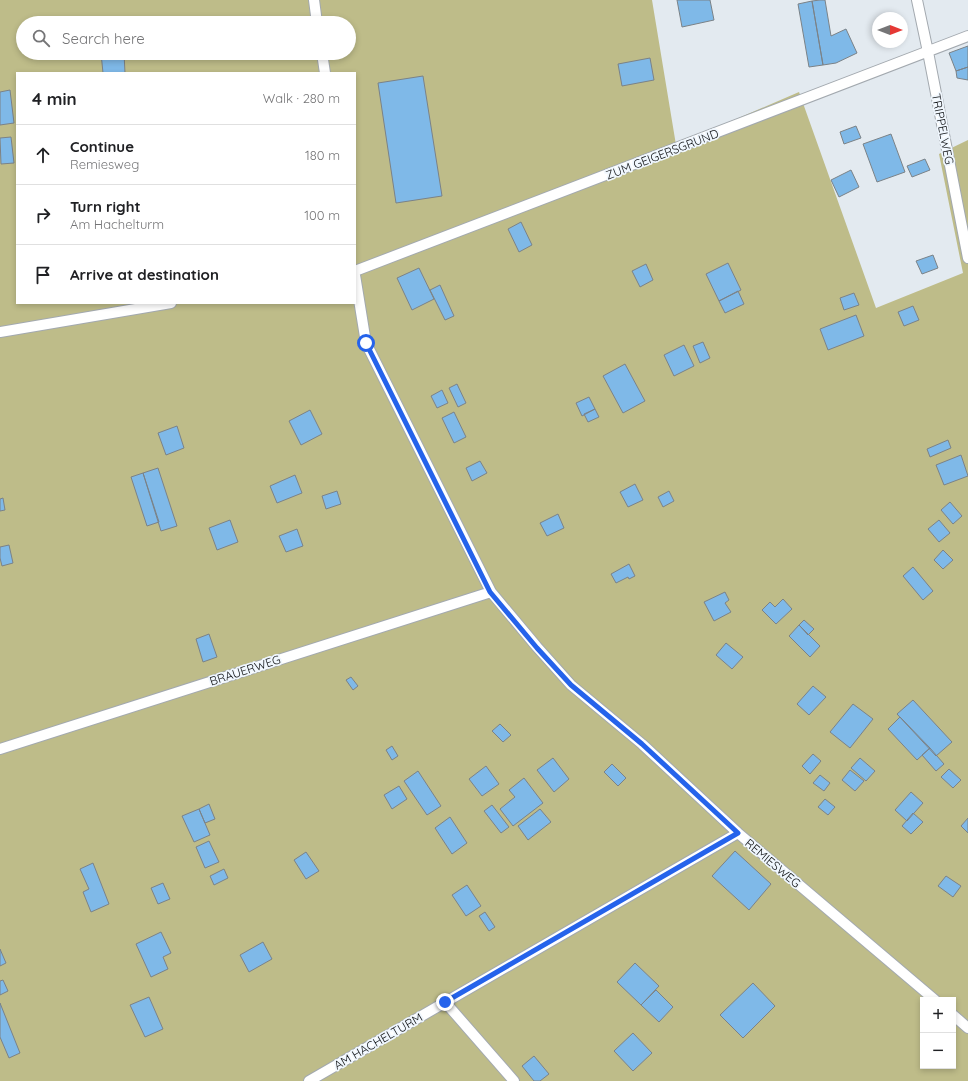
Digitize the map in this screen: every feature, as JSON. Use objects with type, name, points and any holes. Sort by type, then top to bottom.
[{"type":"lane","points":[[314,0],[316,16]]},
{"type":"lane","name":"TRIPPELWEG","points":[[917,0],[968,258]]},
{"type":"lane","name":"ZUM GEIGERSGRUND","points":[[356,272],[968,36]]},
{"type":"lane","points":[[323,60],[325,72]]},
{"type":"lane","name":"REMIESWEG","points":[[356,281],[366,343],[490,592],[537,648],[571,685],[642,744],[738,833],[931,997]]},
{"type":"lane","points":[[0,332],[165,304]]},
{"type":"lane","name":"BRAUERWEG","points":[[0,748],[490,592]]},
{"type":"lane","name":"AM HACHELTURM","points":[[309,1081],[738,833]]},
{"type":"lane","points":[[445,1002],[514,1081]]},
{"type":"lane","points":[[956,1018],[968,1028]]},
{"type":"shaded area","points":[[0,0],[652,0],[676,145],[799,92],[876,308],[963,273],[939,154],[968,140],[968,1081],[0,1081]]},
{"type":"building","points":[[677,0],[710,0],[714,20],[682,27]]},
{"type":"building","points":[[825,0],[831,36],[846,29],[857,53],[836,63],[823,65],[812,1]]},
{"type":"building","points":[[812,1],[823,65],[809,67],[798,4]]},
{"type":"building","points":[[968,46],[968,67],[956,71],[949,53]]},
{"type":"building","points":[[650,58],[654,80],[622,86],[618,64]]},
{"type":"building","points":[[102,60],[124,60],[125,72],[103,72]]},
{"type":"building","points":[[968,67],[968,80],[957,78],[956,71]]},
{"type":"building","points":[[423,76],[442,196],[396,203],[378,83]]},
{"type":"building","points":[[10,90],[14,123],[0,125],[0,92]]},
{"type":"building","points":[[856,126],[861,138],[844,144],[840,132]]},
{"type":"building","points":[[891,134],[905,172],[877,182],[863,144]]},
{"type":"building","points":[[11,137],[14,163],[1,164],[0,138]]},
{"type":"building","points":[[925,159],[930,170],[912,177],[907,166]]},
{"type":"building","points":[[851,170],[859,187],[839,197],[831,180]]},
{"type":"building","points":[[521,222],[532,245],[519,252],[508,229]]},
{"type":"building","points":[[933,255],[938,268],[922,274],[916,261]]},
{"type":"building","points":[[728,263],[741,290],[719,301],[706,274]]},
{"type":"building","points":[[646,264],[653,280],[640,287],[632,271]]},
{"type":"building","points":[[419,268],[434,299],[412,310],[397,278]]},
{"type":"building","points":[[440,285],[454,316],[445,320],[430,290]]},
{"type":"building","points":[[738,291],[744,304],[725,313],[719,301]]},
{"type":"building","points":[[854,293],[859,305],[844,310],[840,298]]},
{"type":"building","points":[[913,306],[919,320],[904,326],[898,312]]},
{"type":"building","points":[[856,315],[864,336],[828,350],[820,329]]},
{"type":"building","points":[[703,342],[710,358],[700,363],[693,346]]},
{"type":"building","points":[[684,345],[694,366],[674,376],[664,355]]},
{"type":"building","points":[[625,364],[645,401],[623,413],[603,376]]},
{"type":"building","points":[[457,384],[466,403],[458,407],[449,388]]},
{"type":"building","points":[[442,390],[448,403],[437,408],[431,396]]},
{"type":"building","points":[[589,397],[595,409],[582,416],[576,403]]},
{"type":"building","points":[[595,409],[599,417],[588,422],[584,414]]},
{"type":"building","points":[[310,410],[322,434],[301,445],[289,421]]},
{"type":"building","points":[[454,412],[466,437],[454,443],[442,418]]},
{"type":"building","points":[[177,426],[184,448],[166,455],[158,433]]},
{"type":"building","points":[[948,440],[951,448],[930,457],[927,449]]},
{"type":"building","points":[[961,455],[968,476],[944,485],[936,465]]},
{"type":"building","points":[[480,461],[487,473],[472,481],[466,468]]},
{"type":"building","points":[[158,468],[177,526],[161,531],[143,473]]},
{"type":"building","points":[[143,473],[159,522],[147,526],[131,477]]},
{"type":"building","points":[[295,475],[302,493],[277,503],[270,486]]},
{"type":"building","points":[[635,484],[643,500],[628,507],[620,492]]},
{"type":"building","points":[[337,491],[341,504],[326,509],[322,496]]},
{"type":"building","points":[[669,491],[674,501],[663,507],[658,497]]},
{"type":"building","points":[[3,498],[5,510],[0,511],[0,499]]},
{"type":"building","points":[[950,502],[962,516],[953,524],[941,510]]},
{"type":"building","points":[[558,514],[564,528],[547,536],[540,523]]},
{"type":"building","points":[[230,520],[238,542],[217,550],[209,528]]},
{"type":"building","points":[[939,520],[950,533],[939,542],[928,529]]},
{"type":"building","points":[[297,529],[303,546],[286,552],[279,536]]},
{"type":"building","points":[[9,545],[13,563],[2,566],[0,547]]},
{"type":"building","points":[[943,550],[953,560],[943,569],[934,560]]},
{"type":"building","points":[[629,564],[635,576],[629,579],[628,577],[616,583],[611,574]]},
{"type":"building","points":[[913,567],[933,591],[923,600],[903,576]]},
{"type":"building","points":[[725,592],[729,600],[725,603],[731,612],[714,621],[704,602]]},
{"type":"building","points":[[783,599],[792,609],[776,624],[762,610],[770,602],[775,607]]},
{"type":"building","points":[[804,620],[814,629],[808,635],[799,625]]},
{"type":"building","points":[[799,625],[820,646],[810,657],[789,636]]},
{"type":"building","points":[[209,634],[217,657],[203,662],[196,639]]},
{"type":"building","points":[[726,643],[743,657],[732,669],[716,655]]},
{"type":"building","points":[[351,677],[358,686],[353,690],[346,680]]},
{"type":"building","points":[[813,686],[826,697],[809,715],[797,704]]},
{"type":"building","points":[[913,700],[952,742],[936,756],[897,714]]},
{"type":"building","points":[[853,704],[873,719],[850,748],[830,732]]},
{"type":"building","points":[[900,717],[930,748],[917,760],[888,729]]},
{"type":"building","points":[[500,724],[511,735],[503,742],[492,731]]},
{"type":"building","points":[[392,746],[398,756],[392,760],[386,750]]},
{"type":"building","points":[[930,748],[944,764],[936,771],[922,755]]},
{"type":"building","points":[[813,754],[821,761],[810,774],[802,766]]},
{"type":"building","points":[[553,758],[569,779],[554,792],[537,770]]},
{"type":"building","points":[[860,758],[875,771],[866,781],[851,768]]},
{"type":"building","points":[[612,764],[626,778],[618,786],[604,772]]},
{"type":"building","points":[[486,766],[499,784],[482,796],[469,779]]},
{"type":"building","points":[[949,769],[961,780],[953,788],[941,777]]},
{"type":"building","points":[[850,770],[864,781],[855,791],[842,780]]},
{"type":"building","points":[[418,771],[441,806],[427,815],[404,781]]},
{"type":"building","points":[[820,775],[830,783],[824,791],[813,783]]},
{"type":"building","points":[[524,778],[543,803],[513,826],[500,809],[515,797],[509,790]]},
{"type":"building","points":[[399,786],[407,799],[392,809],[384,795]]},
{"type":"building","points":[[911,792],[923,803],[907,821],[895,810]]},
{"type":"building","points":[[825,799],[835,807],[828,815],[818,807]]},
{"type":"building","points":[[209,804],[215,819],[205,823],[199,809]]},
{"type":"building","points":[[492,805],[509,827],[501,833],[484,811]]},
{"type":"building","points":[[199,809],[210,835],[194,842],[182,816]]},
{"type":"building","points":[[540,809],[551,822],[528,840],[518,826]]},
{"type":"building","points":[[913,813],[923,822],[911,834],[902,826]]},
{"type":"building","points":[[450,817],[467,843],[452,854],[435,828]]},
{"type":"building","points":[[968,818],[968,833],[961,826]]},
{"type":"building","points":[[209,841],[219,862],[205,868],[196,847]]},
{"type":"building","points":[[735,851],[771,884],[749,910],[712,876]]},
{"type":"building","points":[[306,852],[319,871],[306,879],[294,860]]},
{"type":"building","points":[[93,863],[109,904],[91,912],[83,892],[89,889],[80,869]]},
{"type":"building","points":[[224,869],[228,878],[214,885],[210,876]]},
{"type":"building","points":[[946,876],[961,886],[953,897],[938,886]]},
{"type":"building","points":[[163,883],[170,899],[158,904],[151,888]]},
{"type":"building","points":[[467,885],[481,906],[466,916],[452,895]]},
{"type":"building","points":[[485,912],[495,927],[489,931],[479,916]]},
{"type":"building","points":[[161,932],[171,953],[163,957],[168,969],[151,977],[136,944]]},
{"type":"building","points":[[263,942],[272,959],[249,972],[240,955]]},
{"type":"building","points":[[0,949],[6,963],[0,966]]},
{"type":"building","points":[[635,963],[659,986],[641,1005],[617,982]]},
{"type":"building","points":[[3,980],[8,991],[0,995],[0,981]]},
{"type":"building","points":[[753,983],[775,1006],[743,1038],[720,1015]]},
{"type":"building","points":[[656,990],[673,1007],[659,1022],[641,1005]]},
{"type":"building","points":[[149,997],[163,1029],[145,1037],[130,1005]]},
{"type":"building","points":[[0,1003],[20,1053],[9,1058],[0,1037]]},
{"type":"building","points":[[633,1033],[652,1053],[633,1071],[614,1051]]},
{"type":"building","points":[[534,1056],[549,1074],[540,1081],[534,1081],[522,1066]]},
{"type":"route","points":[[366,343],[490,592],[537,648],[571,685],[642,744],[738,833],[445,1002]]}]
